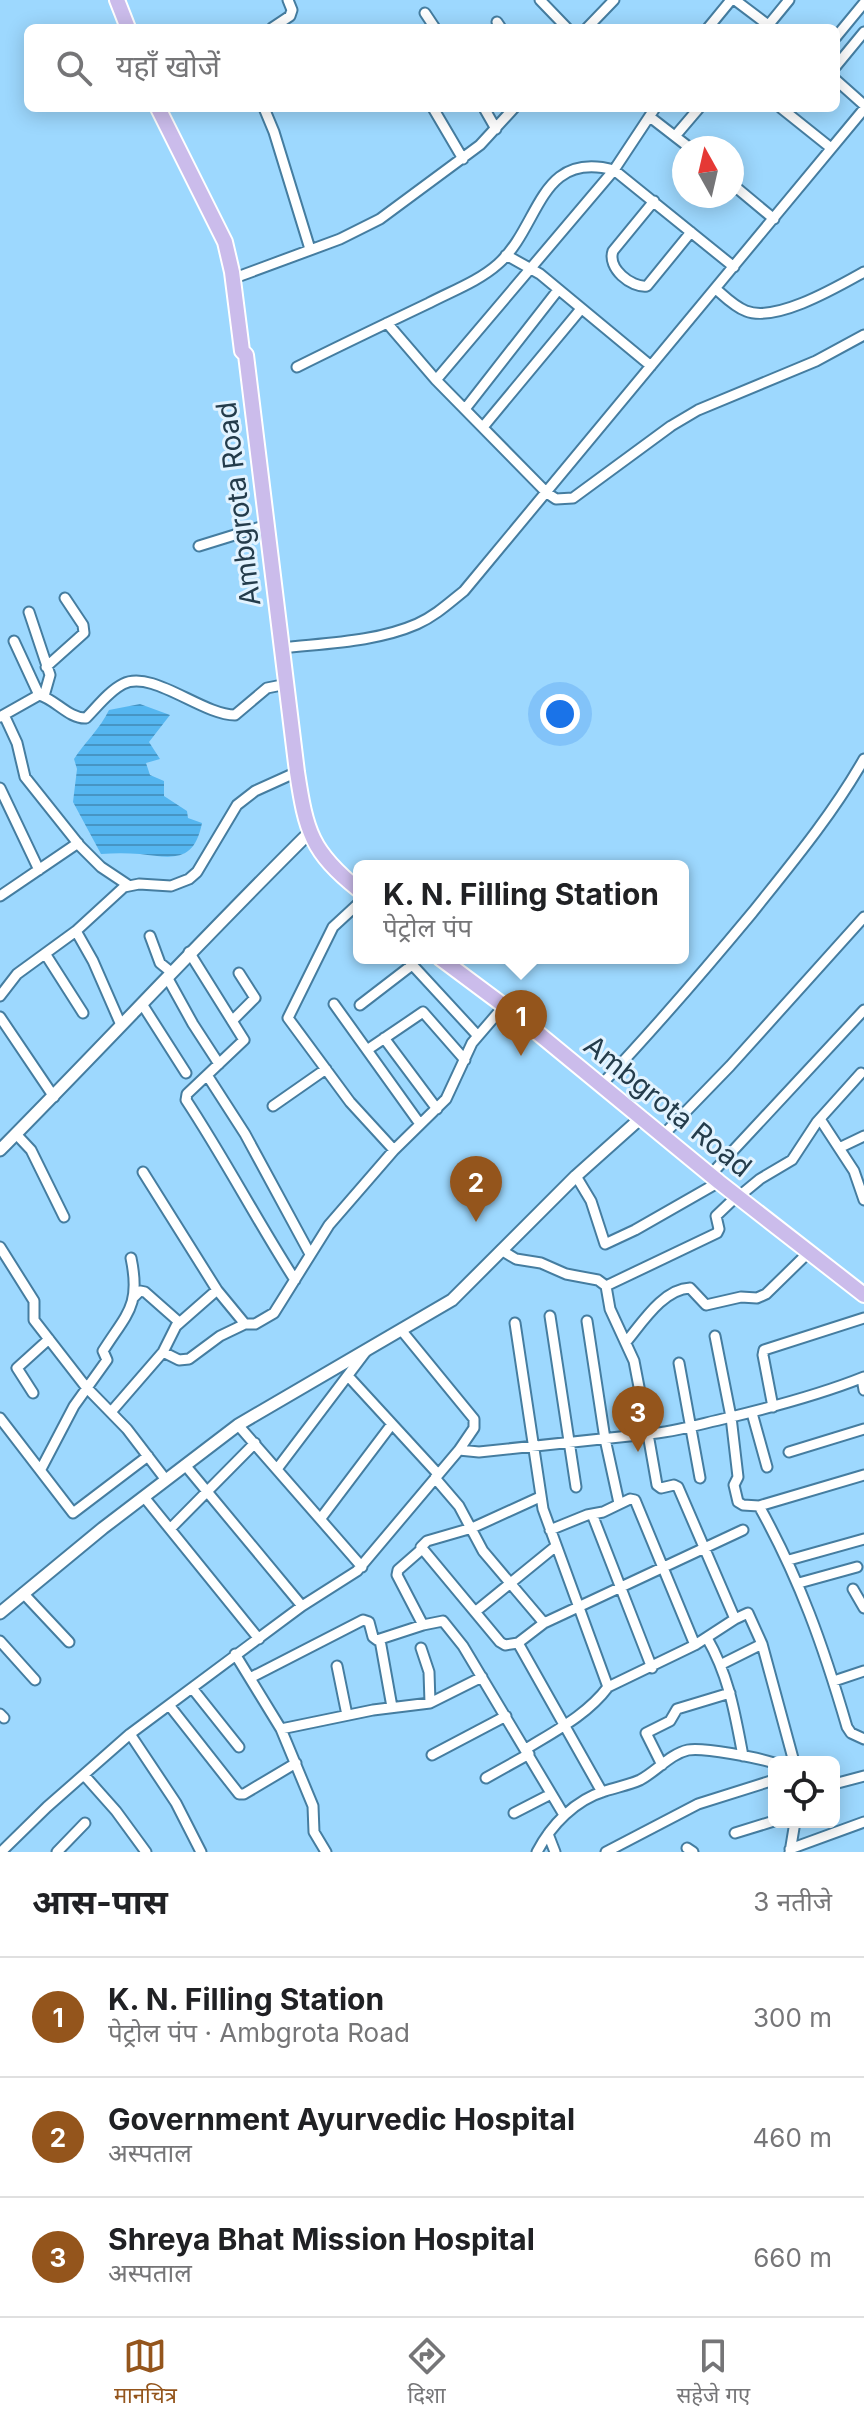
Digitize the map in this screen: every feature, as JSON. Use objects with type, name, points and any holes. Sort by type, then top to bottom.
[{"type":"main road","points":[[110,0],[119,24]]},
{"type":"main road","points":[[117,0],[126,24]]},
{"type":"main road","name":"Ambgrota Road","points":[[160,112],[225,242],[242,351],[246,355],[297,772],[309,833],[332,868],[353,885]]},
{"type":"main road","points":[[169,112],[233,243],[249,349],[246,355]]},
{"type":"main road","points":[[331,863],[353,877]]},
{"type":"main road","name":"Ambgrota Road","points":[[448,964],[864,1295]]},
{"type":"main road","points":[[458,964],[508,1006],[505,1008]]},
{"type":"main road","points":[[645,1119],[667,1131],[717,1176]]},
{"type":"main road","points":[[740,1195],[864,1285]]},
{"type":"street","points":[[278,24],[290,16],[292,10],[288,0]]},
{"type":"street","points":[[540,0],[563,24]]},
{"type":"street","points":[[712,24],[733,0],[765,24]]},
{"type":"street","points":[[771,24],[789,0]]},
{"type":"street","points":[[590,24],[610,1]]},
{"type":"street","points":[[840,32],[864,3]]},
{"type":"street","points":[[425,13],[432,24]]},
{"type":"street","points":[[840,61],[864,32]]},
{"type":"street","points":[[282,648],[390,633],[417,624],[464,591],[864,107],[840,84]]},
{"type":"street","points":[[269,112],[310,249]]},
{"type":"street","points":[[435,112],[463,159]]},
{"type":"street","points":[[486,112],[496,129]]},
{"type":"street","points":[[240,276],[360,230],[380,219],[463,159],[511,112]]},
{"type":"street","points":[[436,380],[614,170],[653,112],[676,135],[696,112]]},
{"type":"street","points":[[786,112],[831,148]]},
{"type":"street","points":[[297,367],[476,278],[506,255],[559,176],[571,168],[599,166],[614,170],[734,267]]},
{"type":"street","points":[[744,194],[774,219]]},
{"type":"street","points":[[654,201],[613,251],[613,266],[637,285],[647,286],[691,232]]},
{"type":"street","points":[[506,255],[532,269],[651,366]]},
{"type":"street","points":[[716,289],[748,312],[772,313],[864,272]]},
{"type":"street","points":[[465,409],[558,290]]},
{"type":"street","points":[[483,427],[581,309]]},
{"type":"street","points":[[387,323],[436,380],[556,499],[573,498],[671,426],[698,410],[816,361],[864,335]]},
{"type":"street","points":[[199,546],[267,525]]},
{"type":"street","points":[[46,667],[84,633],[83,625],[65,598]]},
{"type":"street","points":[[29,612],[50,680],[41,696],[2,716],[17,743],[25,777],[78,843],[101,867],[128,885],[171,886],[189,879],[197,872],[237,805],[255,791],[297,772]]},
{"type":"street","points":[[14,641],[41,696],[82,719],[120,685],[143,681],[218,712],[235,715],[267,688],[287,684]]},
{"type":"street","points":[[602,1084],[667,1016],[799,855],[827,819],[864,759]]},
{"type":"street","points":[[1,792],[39,870]]},
{"type":"street","points":[[0,1150],[54,1097],[189,952],[309,833]]},
{"type":"street","points":[[0,896],[78,843]]},
{"type":"street","points":[[1,991],[17,974],[76,931],[128,885]]},
{"type":"street","points":[[353,909],[333,927],[288,1016],[365,1119],[394,1150]]},
{"type":"street","points":[[667,1131],[864,917]]},
{"type":"street","points":[[76,931],[121,1025]]},
{"type":"street","points":[[150,936],[160,963],[219,1064]]},
{"type":"street","points":[[189,952],[244,1040],[187,1094],[186,1100],[222,1154],[258,1222],[295,1280]]},
{"type":"street","points":[[46,955],[83,1013]]},
{"type":"street","points":[[360,1005],[407,964]]},
{"type":"street","points":[[411,964],[478,1036]]},
{"type":"street","points":[[232,1021],[255,998],[239,973]]},
{"type":"street","points":[[142,1004],[186,1073]]},
{"type":"street","points":[[334,1004],[420,1124]]},
{"type":"street","points":[[163,1352],[179,1360],[189,1359],[220,1336],[270,1317],[329,1225],[394,1150],[437,1109],[450,1092],[478,1036],[505,1008]]},
{"type":"street","points":[[576,1176],[591,1201],[605,1244],[635,1230],[717,1176],[864,1010]]},
{"type":"street","points":[[367,1050],[423,1012],[465,1060]]},
{"type":"street","points":[[0,1017],[54,1097]]},
{"type":"street","points":[[384,1038],[437,1109]]},
{"type":"street","points":[[273,1106],[326,1069]]},
{"type":"street","points":[[606,1286],[717,1233],[716,1216],[760,1179],[792,1160],[820,1119],[861,1073]]},
{"type":"street","points":[[207,1075],[245,1134],[310,1254]]},
{"type":"street","points":[[0,1613],[238,1425],[452,1300],[576,1176],[645,1119]]},
{"type":"street","points":[[820,1119],[854,1171],[864,1200]]},
{"type":"street","points":[[16,1134],[31,1150],[64,1217]]},
{"type":"street","points":[[839,1148],[864,1136]]},
{"type":"street","points":[[143,1172],[217,1290],[245,1324]]},
{"type":"street","points":[[0,1247],[34,1301],[34,1320],[86,1387],[111,1412],[166,1480]]},
{"type":"street","points":[[501,1250],[516,1259],[598,1280],[606,1286],[610,1309],[634,1361],[657,1485],[661,1488],[678,1487],[735,1619]]},
{"type":"street","points":[[626,1342],[650,1313],[678,1291],[690,1288],[708,1306],[741,1297],[759,1298],[779,1284],[809,1252]]},
{"type":"street","points":[[41,1469],[86,1387],[107,1360],[103,1351],[127,1316],[134,1297],[131,1258]]},
{"type":"street","points":[[111,1412],[163,1352],[179,1322],[217,1290]]},
{"type":"street","points":[[134,1297],[140,1291],[145,1292],[179,1322]]},
{"type":"street","points":[[550,1316],[576,1487]]},
{"type":"street","points":[[773,1407],[764,1350],[864,1318]]},
{"type":"street","points":[[587,1321],[605,1439],[619,1503]]},
{"type":"street","points":[[515,1323],[540,1497],[608,1687]]},
{"type":"street","points":[[1,1852],[130,1734],[235,1654],[362,1567],[459,1450],[474,1428],[474,1419],[402,1331]]},
{"type":"street","points":[[715,1336],[731,1417],[738,1477],[734,1484],[741,1505],[759,1506],[864,1475]]},
{"type":"street","points":[[33,1393],[17,1368],[49,1339]]},
{"type":"street","points":[[277,1469],[368,1350]]},
{"type":"street","points":[[679,1363],[700,1478]]},
{"type":"street","points":[[348,1376],[436,1476],[459,1506],[483,1551],[544,1623]]},
{"type":"street","points":[[459,1450],[473,1452],[569,1443],[692,1427],[773,1407],[863,1378],[864,1390]]},
{"type":"street","points":[[752,1413],[767,1467]]},
{"type":"street","points":[[0,1418],[75,1514],[152,1462]]},
{"type":"street","points":[[321,1518],[392,1424]]},
{"type":"street","points":[[238,1425],[362,1567]]},
{"type":"street","points":[[789,1452],[864,1429]]},
{"type":"street","points":[[170,1529],[255,1443]]},
{"type":"street","points":[[185,1465],[302,1606]]},
{"type":"street","points":[[144,1497],[259,1639]]},
{"type":"street","points":[[423,1625],[397,1575],[398,1570],[427,1541],[472,1528],[540,1497]]},
{"type":"street","points":[[550,1530],[632,1499],[637,1503],[695,1645]]},
{"type":"street","points":[[759,1506],[799,1583],[849,1730],[864,1739]]},
{"type":"street","points":[[592,1514],[652,1668]]},
{"type":"street","points":[[422,1549],[502,1644],[518,1643],[544,1623],[743,1530]]},
{"type":"street","points":[[789,1560],[864,1539]]},
{"type":"street","points":[[475,1612],[556,1546]]},
{"type":"street","points":[[799,1583],[857,1567]]},
{"type":"street","points":[[853,1589],[864,1608]]},
{"type":"street","points":[[23,1593],[69,1642]]},
{"type":"street","points":[[486,1778],[565,1726],[593,1704],[608,1687],[652,1668],[748,1613],[762,1644],[792,1756]]},
{"type":"street","points":[[250,1678],[363,1620],[369,1622],[373,1637],[380,1640],[443,1621],[463,1646],[564,1815]]},
{"type":"street","points":[[707,1638],[722,1664],[743,1756]]},
{"type":"street","points":[[380,1640],[392,1707]]},
{"type":"street","points":[[0,1641],[35,1680]]},
{"type":"street","points":[[518,1643],[602,1792]]},
{"type":"street","points":[[722,1664],[762,1644]]},
{"type":"street","points":[[421,1648],[429,1672],[430,1703]]},
{"type":"street","points":[[235,1654],[281,1729],[313,1806],[313,1828],[326,1852]]},
{"type":"street","points":[[337,1666],[347,1715]]},
{"type":"street","points":[[834,1681],[864,1671]]},
{"type":"street","points":[[281,1729],[392,1707],[430,1703],[482,1677]]},
{"type":"street","points":[[192,1688],[239,1747]]},
{"type":"street","points":[[662,1765],[646,1733],[670,1721],[679,1708],[730,1693]]},
{"type":"street","points":[[169,1705],[239,1794],[296,1763]]},
{"type":"street","points":[[432,1755],[506,1716]]},
{"type":"street","points":[[130,1734],[176,1803],[201,1852]]},
{"type":"street","points":[[537,1852],[564,1815],[602,1792],[641,1779],[679,1753],[692,1750],[768,1762]]},
{"type":"street","points":[[84,1775],[146,1852]]},
{"type":"street","points":[[840,1782],[864,1776]]},
{"type":"street","points":[[606,1852],[698,1804],[768,1782]]},
{"type":"street","points":[[514,1813],[551,1794]]},
{"type":"street","points":[[790,1850],[864,1822]]},
{"type":"street","points":[[57,1852],[85,1823]]},
{"type":"street","points":[[735,1833],[768,1823]]},
{"type":"street","points":[[790,1850],[794,1828]]},
{"type":"street","points":[[548,1834],[555,1852]]},
{"type":"water","points":[[140,704],[170,715],[149,742],[160,759],[146,763],[150,775],[164,781],[164,796],[187,811],[188,818],[202,823],[194,845],[180,855],[101,854],[73,802],[77,769],[74,759],[109,710]]},
{"type":"place","name":"K. N. Filling Station","points":[[521,1056]]},
{"type":"place","name":"Government Ayurvedic Hospital","points":[[476,1222]]},
{"type":"place","name":"Shreya Bhat Mission Hospital","points":[[638,1452]]}]
